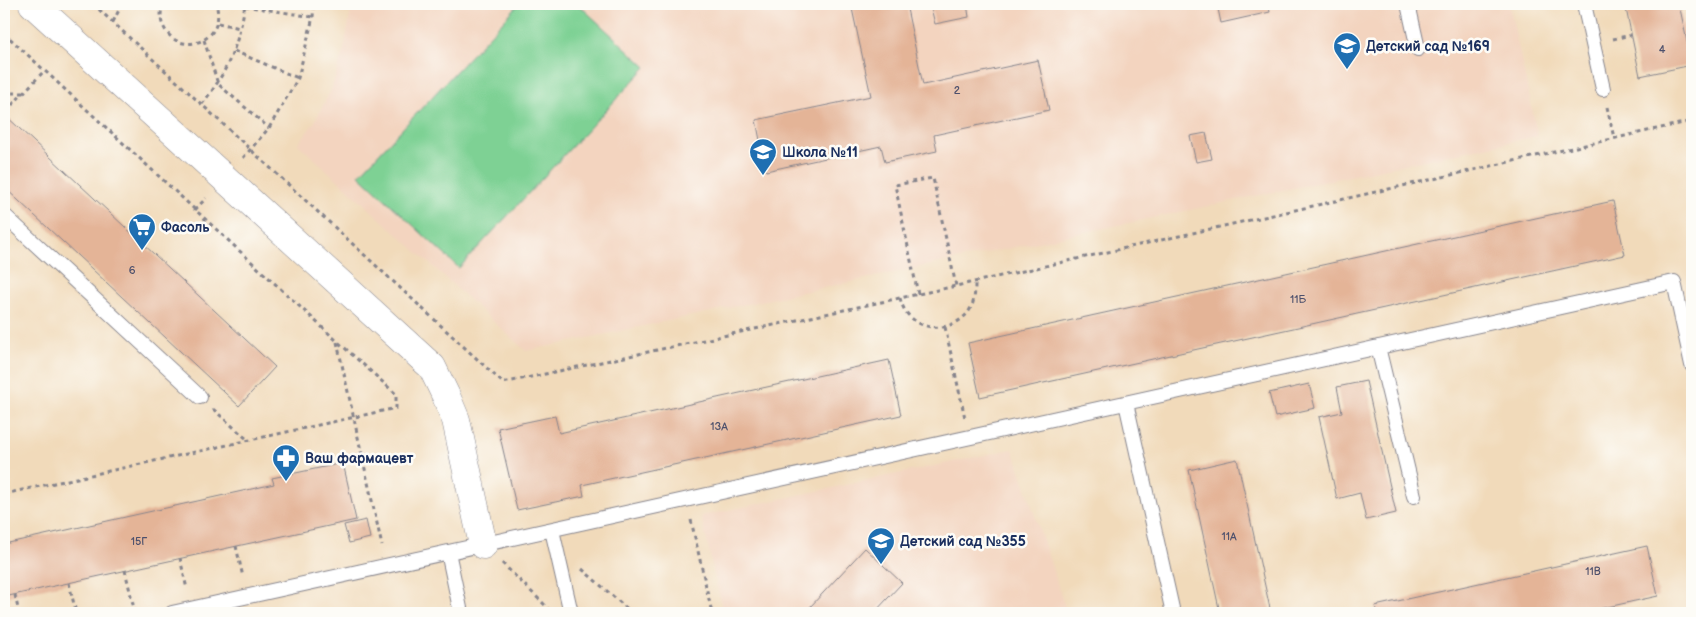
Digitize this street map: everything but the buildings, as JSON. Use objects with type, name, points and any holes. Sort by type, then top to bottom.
[{"type":"street","points":[[33,4],[432,367],[456,420],[483,545]]},
{"type":"lane","points":[[1408,4],[1418,49]]},
{"type":"lane","points":[[1584,4],[1604,90]]},
{"type":"lane","points":[[4,216],[200,397]]},
{"type":"lane","points":[[172,613],[1674,282],[1692,366]]},
{"type":"lane","points":[[1378,348],[1414,496]]},
{"type":"lane","points":[[1126,403],[1173,613]]},
{"type":"lane","points":[[552,530],[571,613]]},
{"type":"lane","points":[[448,552],[461,613]]},
{"type":"path","points":[[93,4],[504,383],[975,282],[1692,121]]},
{"type":"path","points":[[113,22],[122,4]]},
{"type":"path","points":[[147,4],[162,6],[161,19],[164,29],[172,38],[182,43],[193,44],[204,40],[212,33],[218,23],[216,4]]},
{"type":"path","points":[[251,150],[269,128],[298,78],[314,17],[314,4]]},
{"type":"path","points":[[202,104],[218,84],[234,51],[245,5],[314,17]]},
{"type":"path","points":[[218,23],[240,28]]},
{"type":"path","points":[[4,33],[336,341],[396,394],[396,408],[4,494]]},
{"type":"path","points":[[204,40],[218,84],[269,128]]},
{"type":"path","points":[[234,51],[298,78]]},
{"type":"path","points":[[12,105],[44,71]]},
{"type":"path","points":[[1604,90],[1614,138]]},
{"type":"path","points":[[4,93],[24,93]]},
{"type":"path","points":[[918,294],[895,186],[933,178],[956,286]]},
{"type":"path","points":[[900,298],[906,312],[916,322],[930,328],[945,327],[959,322],[970,310],[975,297],[975,282]]},
{"type":"path","points":[[945,327],[970,438]]},
{"type":"path","points":[[336,341],[386,566]]},
{"type":"path","points":[[200,397],[248,440]]},
{"type":"path","points":[[687,500],[712,612],[705,613]]},
{"type":"path","points":[[483,545],[554,613]]},
{"type":"path","points":[[556,545],[632,613]]},
{"type":"path","points":[[236,546],[247,597]]},
{"type":"path","points":[[180,558],[191,609]]},
{"type":"path","points":[[125,570],[135,613]]},
{"type":"path","points":[[69,583],[76,613]]},
{"type":"path","points":[[15,595],[19,613]]},
{"type":"shaded area","name":"Школа №11","points":[[352,4],[1509,4],[1538,136],[526,351],[298,144],[314,123],[331,90],[344,49]]},
{"type":"shaded area","name":"Детский сад №355","points":[[1013,449],[1067,613],[723,613],[701,516]]},
{"type":"green space","points":[[519,4],[578,4],[646,67],[459,268],[359,175]]},
{"type":"place","name":"Детский сад №169","points":[[1347,70]]},
{"type":"place","name":"Школа №11","points":[[763,176]]},
{"type":"place","name":"Фасоль","points":[[142,251]]},
{"type":"place","name":"Ваш фармацевт","points":[[286,482]]},
{"type":"place","name":"Детский сад №355","points":[[881,565]]}]
